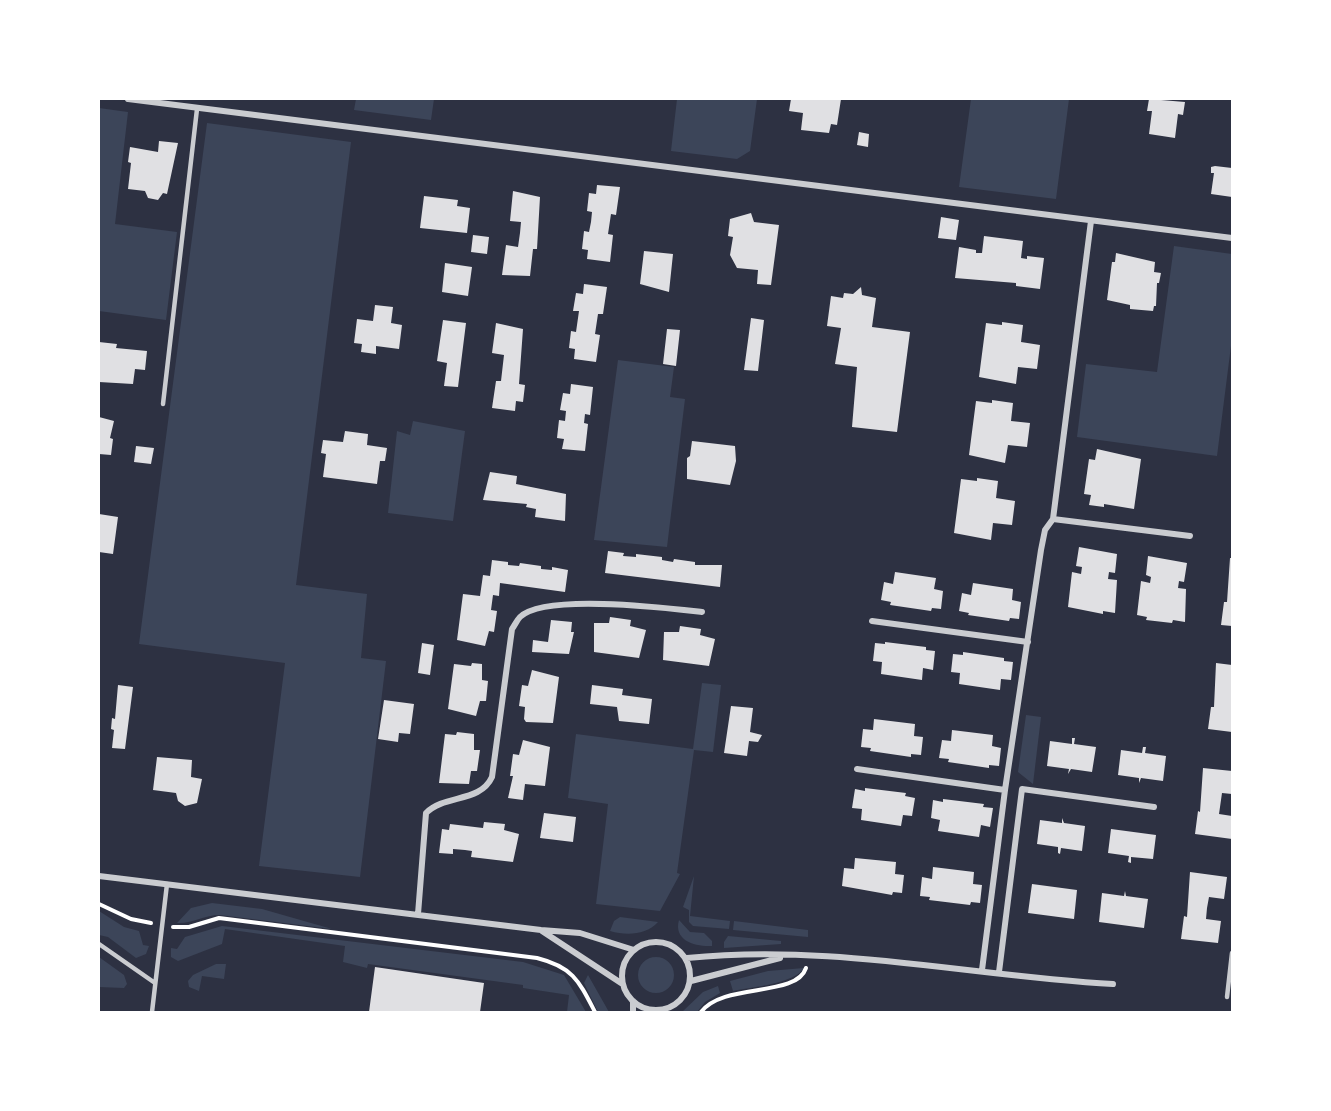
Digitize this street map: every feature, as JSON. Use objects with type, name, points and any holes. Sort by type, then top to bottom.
[{"type":"street","points":[[128,99],[1232,238]]},
{"type":"street","points":[[982,970],[1005,790],[1045,530],[1053,519],[1091,221]]},
{"type":"street","points":[[1053,519],[1190,536]]},
{"type":"street","points":[[418,914],[426,813],[434,806],[476,794],[488,787],[492,777],[512,629],[520,617],[534,609],[609,602],[702,612]]},
{"type":"street","points":[[872,621],[1028,642]]},
{"type":"street","points":[[857,769],[1005,790]]},
{"type":"street","points":[[999,972],[1022,789],[1154,807]]},
{"type":"street","points":[[99,876],[580,933],[634,950]]},
{"type":"street","points":[[541,930],[621,983],[633,1001],[643,1008],[665,1011],[682,999],[691,981],[687,958],[680,950],[662,941],[652,941],[634,950],[624,965],[621,983]]},
{"type":"street","points":[[687,958],[744,954],[849,956],[1113,984]]},
{"type":"street","points":[[691,981],[788,956]]},
{"type":"street","points":[[633,1001],[633,1012]]},
{"type":"lane","points":[[163,404],[197,109]]},
{"type":"lane","points":[[152,1012],[167,884]]},
{"type":"lane","points":[[99,944],[155,983]]},
{"type":"lane","points":[[1227,997],[1232,953]]},
{"type":"path","points":[[99,904],[131,919],[147,923]]},
{"type":"path","points":[[174,927],[189,927],[219,918],[531,957],[562,966],[572,973],[595,1012]]},
{"type":"path","points":[[701,1012],[717,998],[797,980],[805,972],[810,955]]},
{"type":"shaded area","points":[[356,99],[434,99],[431,120],[354,110]]},
{"type":"shaded area","points":[[677,99],[757,99],[750,151],[737,159],[671,151]]},
{"type":"shaded area","points":[[971,99],[1069,99],[1056,199],[959,187]]},
{"type":"shaded area","points":[[99,108],[128,112],[115,224],[177,232],[166,320],[99,311]]},
{"type":"shaded area","points":[[207,123],[351,142],[296,585],[367,594],[361,658],[386,661],[360,877],[259,866],[285,663],[139,644]]},
{"type":"shaded area","points":[[1174,246],[1232,254],[1232,338],[1217,456],[1077,437],[1086,364],[1157,372]]},
{"type":"shaded area","points":[[618,360],[674,367],[670,397],[685,399],[667,547],[594,540]]},
{"type":"shaded area","points":[[413,421],[465,431],[453,521],[388,513],[397,431],[410,435]]},
{"type":"shaded area","points":[[702,683],[721,685],[713,752],[694,750],[677,873],[680,874],[660,911],[596,904],[608,804],[568,798],[576,734],[693,749]]},
{"type":"shaded area","points":[[1026,715],[1041,717],[1033,784],[1018,772]]},
{"type":"shaded area","points":[[694,876],[690,916],[730,921],[729,929],[693,926],[689,922],[689,910],[683,907]]},
{"type":"shaded area","points":[[212,903],[262,909],[332,929],[220,915],[177,923],[191,908]]},
{"type":"shaded area","points":[[99,911],[124,927],[139,931],[143,945],[149,946],[146,954],[136,958],[108,937],[99,935]]},
{"type":"shaded area","points":[[620,917],[658,922],[642,932],[623,934],[610,931],[614,921]]},
{"type":"shaded area","points":[[679,920],[690,932],[704,933],[712,941],[712,946],[693,944],[683,938],[679,933]]},
{"type":"shaded area","points":[[734,921],[808,930],[808,937],[733,930]]},
{"type":"shaded area","points":[[222,926],[523,962],[564,975],[586,1012],[567,1012],[569,995],[523,988],[523,985],[368,964],[367,968],[343,962],[345,946],[225,929],[222,944],[178,961],[171,957],[171,948],[177,949],[185,937]]},
{"type":"shaded area","points":[[728,936],[781,941],[781,944],[724,948],[724,942]]},
{"type":"shaded area","points":[[99,957],[124,975],[127,984],[124,988],[99,987]]},
{"type":"shaded area","points":[[656,957],[669,962],[674,975],[669,988],[656,993],[643,988],[638,975],[643,962]]},
{"type":"shaded area","points":[[216,964],[226,964],[224,979],[202,976],[199,991],[189,987],[188,981],[193,975]]},
{"type":"shaded area","points":[[804,968],[791,978],[782,981],[733,991],[730,981],[768,971]]},
{"type":"shaded area","points":[[588,975],[609,1012],[598,1012],[584,983]]},
{"type":"shaded area","points":[[718,986],[720,993],[705,1002],[697,1012],[682,1012],[703,992]]},
{"type":"building","points":[[791,99],[841,99],[837,125],[831,124],[829,133],[801,130],[803,113],[789,111]]},
{"type":"building","points":[[1149,99],[1185,102],[1183,115],[1178,114],[1175,138],[1149,134],[1152,111],[1147,111]]},
{"type":"building","points":[[859,132],[869,134],[868,147],[857,145]]},
{"type":"building","points":[[159,141],[178,143],[167,194],[163,193],[158,200],[148,198],[145,191],[128,189],[131,163],[128,162],[130,147],[158,152]]},
{"type":"building","points":[[1211,167],[1232,168],[1232,197],[1211,194],[1214,173],[1211,173]]},
{"type":"building","points":[[597,185],[620,187],[616,215],[611,214],[608,234],[613,235],[610,262],[587,259],[588,250],[582,249],[584,231],[589,232],[591,222],[592,212],[587,211],[589,193],[596,194]]},
{"type":"building","points":[[513,191],[540,197],[537,249],[533,249],[530,276],[502,275],[506,245],[518,247],[520,233],[521,222],[510,221]]},
{"type":"building","points":[[424,196],[458,200],[457,206],[470,208],[467,233],[420,228]]},
{"type":"building","points":[[751,213],[754,222],[779,225],[771,285],[757,284],[758,270],[737,268],[730,255],[733,237],[728,236],[730,219]]},
{"type":"building","points":[[941,217],[959,220],[956,240],[938,238]]},
{"type":"building","points":[[473,235],[489,237],[487,254],[471,252]]},
{"type":"building","points":[[984,236],[1023,241],[1021,258],[1027,259],[1027,256],[1044,258],[1040,289],[1016,286],[1016,283],[955,278],[959,247],[982,253]]},
{"type":"building","points":[[644,251],[673,254],[669,292],[640,284]]},
{"type":"building","points":[[1116,253],[1155,262],[1154,272],[1161,273],[1159,283],[1157,283],[1156,306],[1153,311],[1130,309],[1130,305],[1107,300],[1112,262],[1115,262]]},
{"type":"building","points":[[445,263],[472,267],[468,296],[442,292]]},
{"type":"building","points":[[584,284],[607,287],[603,314],[598,314],[595,334],[600,335],[596,362],[574,359],[575,349],[569,348],[571,331],[576,332],[579,311],[573,311],[576,293],[583,294]]},
{"type":"building","points":[[861,287],[862,295],[876,298],[872,327],[910,332],[897,432],[852,427],[857,367],[835,364],[841,328],[827,326],[831,296],[843,298],[844,293],[853,294]]},
{"type":"building","points":[[375,305],[393,307],[391,323],[402,325],[399,349],[376,346],[376,354],[361,352],[362,344],[354,343],[357,319],[373,321]]},
{"type":"building","points":[[751,318],[764,320],[758,371],[744,370]]},
{"type":"building","points":[[443,320],[466,323],[458,387],[444,386],[447,363],[437,361]]},
{"type":"building","points":[[1002,322],[1023,325],[1021,342],[1040,345],[1037,369],[1018,367],[1016,384],[979,377],[986,323],[1002,325]]},
{"type":"building","points":[[496,323],[523,329],[519,384],[525,385],[523,402],[516,401],[515,411],[492,408],[496,381],[501,381],[504,355],[492,353]]},
{"type":"building","points":[[667,329],[680,330],[676,366],[663,364]]},
{"type":"building","points":[[99,342],[117,344],[116,348],[147,351],[145,370],[135,369],[133,384],[99,382]]},
{"type":"building","points":[[571,384],[593,387],[590,415],[585,414],[584,423],[588,424],[585,451],[562,449],[564,439],[557,438],[559,420],[565,421],[566,411],[560,410],[563,393],[570,394]]},
{"type":"building","points":[[992,400],[1013,403],[1011,421],[1030,423],[1027,447],[1008,445],[1005,463],[969,455],[976,401],[992,403]]},
{"type":"building","points":[[99,417],[114,421],[110,438],[113,439],[111,455],[99,454]]},
{"type":"building","points":[[345,431],[368,434],[367,445],[387,448],[385,461],[380,461],[377,484],[323,477],[326,454],[321,453],[323,440],[343,442]]},
{"type":"building","points":[[692,441],[735,446],[736,461],[730,485],[687,479],[687,458],[690,456]]},
{"type":"building","points":[[136,446],[154,448],[151,464],[134,462]]},
{"type":"building","points":[[1097,449],[1141,459],[1134,509],[1104,504],[1104,507],[1089,505],[1091,495],[1084,494],[1089,459],[1095,460]]},
{"type":"building","points":[[490,472],[517,476],[516,484],[566,494],[565,521],[535,517],[536,509],[526,507],[527,504],[483,500]]},
{"type":"building","points":[[977,478],[998,481],[996,498],[1015,501],[1012,525],[993,523],[991,540],[954,533],[961,479],[977,481]]},
{"type":"building","points":[[99,514],[118,517],[113,554],[99,552]]},
{"type":"building","points":[[1079,547],[1117,554],[1115,573],[1109,572],[1108,579],[1117,580],[1115,613],[1103,611],[1103,614],[1068,607],[1072,572],[1081,574],[1082,567],[1076,566]]},
{"type":"building","points":[[608,551],[624,553],[623,556],[636,557],[636,554],[662,557],[662,560],[673,562],[674,559],[695,562],[695,565],[722,565],[720,587],[605,573]]},
{"type":"building","points":[[1148,556],[1187,563],[1184,582],[1179,581],[1178,588],[1186,589],[1185,622],[1146,620],[1147,617],[1137,615],[1141,581],[1150,583],[1151,577],[1146,575]]},
{"type":"building","points":[[1230,558],[1232,558],[1232,626],[1221,625],[1224,602],[1227,602]]},
{"type":"building","points":[[492,560],[508,562],[508,565],[519,566],[520,563],[541,566],[541,569],[552,570],[552,567],[568,570],[565,592],[500,583],[499,596],[493,595],[491,610],[497,611],[494,632],[489,631],[485,646],[457,640],[463,594],[480,596],[483,575],[490,576]]},
{"type":"building","points":[[895,572],[936,578],[934,589],[943,591],[941,609],[932,608],[931,611],[890,605],[891,602],[881,600],[884,582],[893,584]]},
{"type":"building","points":[[973,583],[1013,589],[1012,600],[1021,602],[1019,619],[1010,618],[1009,621],[968,615],[969,613],[959,611],[962,593],[971,595]]},
{"type":"building","points":[[610,617],[631,620],[630,626],[646,630],[639,658],[594,652],[594,623],[609,623]]},
{"type":"building","points":[[551,620],[572,622],[571,632],[574,632],[569,654],[532,652],[533,640],[548,642]]},
{"type":"building","points":[[680,626],[701,629],[700,635],[715,639],[709,666],[663,660],[664,632],[679,632]]},
{"type":"building","points":[[885,642],[926,647],[926,650],[935,651],[933,670],[923,668],[922,680],[881,674],[882,662],[873,661],[875,643],[885,644]]},
{"type":"building","points":[[422,643],[434,645],[430,675],[418,673]]},
{"type":"building","points":[[963,652],[1004,658],[1004,661],[1013,662],[1011,680],[1001,679],[1000,690],[959,684],[960,673],[951,672],[953,654],[963,655]]},
{"type":"building","points":[[472,663],[482,664],[482,680],[488,681],[486,701],[480,701],[476,716],[448,709],[454,664],[471,666]]},
{"type":"building","points":[[1216,663],[1232,665],[1232,732],[1208,729],[1211,707],[1214,707]]},
{"type":"building","points":[[532,670],[559,677],[553,723],[526,722],[524,719],[525,707],[519,706],[522,685],[528,686]]},
{"type":"building","points":[[118,685],[133,687],[125,749],[112,748],[114,730],[111,729],[112,718],[115,719]]},
{"type":"building","points":[[592,685],[623,689],[622,695],[652,699],[649,724],[619,721],[617,707],[590,704]]},
{"type":"building","points":[[384,700],[414,704],[410,734],[399,733],[398,742],[378,739]]},
{"type":"building","points":[[731,706],[753,708],[750,732],[762,735],[758,742],[749,741],[747,756],[724,753]]},
{"type":"building","points":[[874,719],[915,724],[914,736],[923,737],[921,755],[911,754],[911,757],[870,751],[871,748],[861,747],[863,729],[873,730]]},
{"type":"building","points":[[952,730],[993,735],[992,746],[1001,748],[999,766],[989,765],[989,768],[948,762],[949,759],[939,758],[942,740],[951,741]]},
{"type":"building","points":[[457,732],[474,734],[474,750],[480,750],[477,771],[471,771],[469,784],[439,783],[445,734],[456,735]]},
{"type":"building","points":[[1072,738],[1075,738],[1074,744],[1096,747],[1092,772],[1071,769],[1068,774],[1069,769],[1047,766],[1050,741],[1072,744]]},
{"type":"building","points":[[523,740],[550,747],[545,786],[525,784],[523,800],[508,798],[513,776],[510,776],[513,754],[519,755]]},
{"type":"building","points":[[1143,747],[1146,747],[1145,753],[1166,756],[1163,781],[1141,778],[1139,783],[1139,778],[1118,775],[1121,750],[1142,753]]},
{"type":"building","points":[[157,757],[192,760],[191,777],[202,779],[197,803],[185,806],[178,801],[176,793],[153,790]]},
{"type":"building","points":[[1203,768],[1232,771],[1232,794],[1222,793],[1219,814],[1232,816],[1232,839],[1195,834],[1198,811],[1200,812]]},
{"type":"building","points":[[865,788],[906,793],[905,796],[915,798],[912,816],[903,815],[901,826],[861,820],[862,809],[852,808],[855,789],[865,791]]},
{"type":"building","points":[[943,799],[984,804],[983,807],[993,808],[990,827],[981,825],[979,837],[938,831],[940,820],[931,818],[933,800],[943,802]]},
{"type":"building","points":[[544,813],[576,817],[573,842],[540,838]]},
{"type":"building","points":[[1062,818],[1064,823],[1085,826],[1082,851],[1061,848],[1060,854],[1058,847],[1037,844],[1040,820],[1062,823]]},
{"type":"building","points":[[484,822],[505,824],[504,830],[519,834],[513,862],[471,857],[472,851],[465,850],[453,849],[453,854],[439,853],[442,829],[449,830],[450,824],[483,828]]},
{"type":"building","points":[[1111,829],[1156,835],[1153,859],[1131,857],[1131,863],[1128,862],[1129,856],[1108,853]]},
{"type":"building","points":[[855,858],[896,862],[895,874],[904,875],[902,893],[893,892],[892,895],[842,886],[844,868],[854,869]]},
{"type":"building","points":[[933,867],[974,872],[973,884],[982,885],[980,903],[971,902],[970,905],[929,900],[930,897],[920,896],[922,877],[932,879]]},
{"type":"building","points":[[1190,872],[1227,877],[1224,899],[1209,897],[1207,908],[1206,919],[1221,921],[1218,943],[1181,939],[1184,916],[1187,917]]},
{"type":"building","points":[[1032,884],[1077,890],[1074,919],[1028,913]]},
{"type":"building","points":[[1125,891],[1126,896],[1148,899],[1144,928],[1099,922],[1102,893],[1124,896]]},
{"type":"building","points":[[375,967],[484,983],[480,1012],[369,1012]]}]
